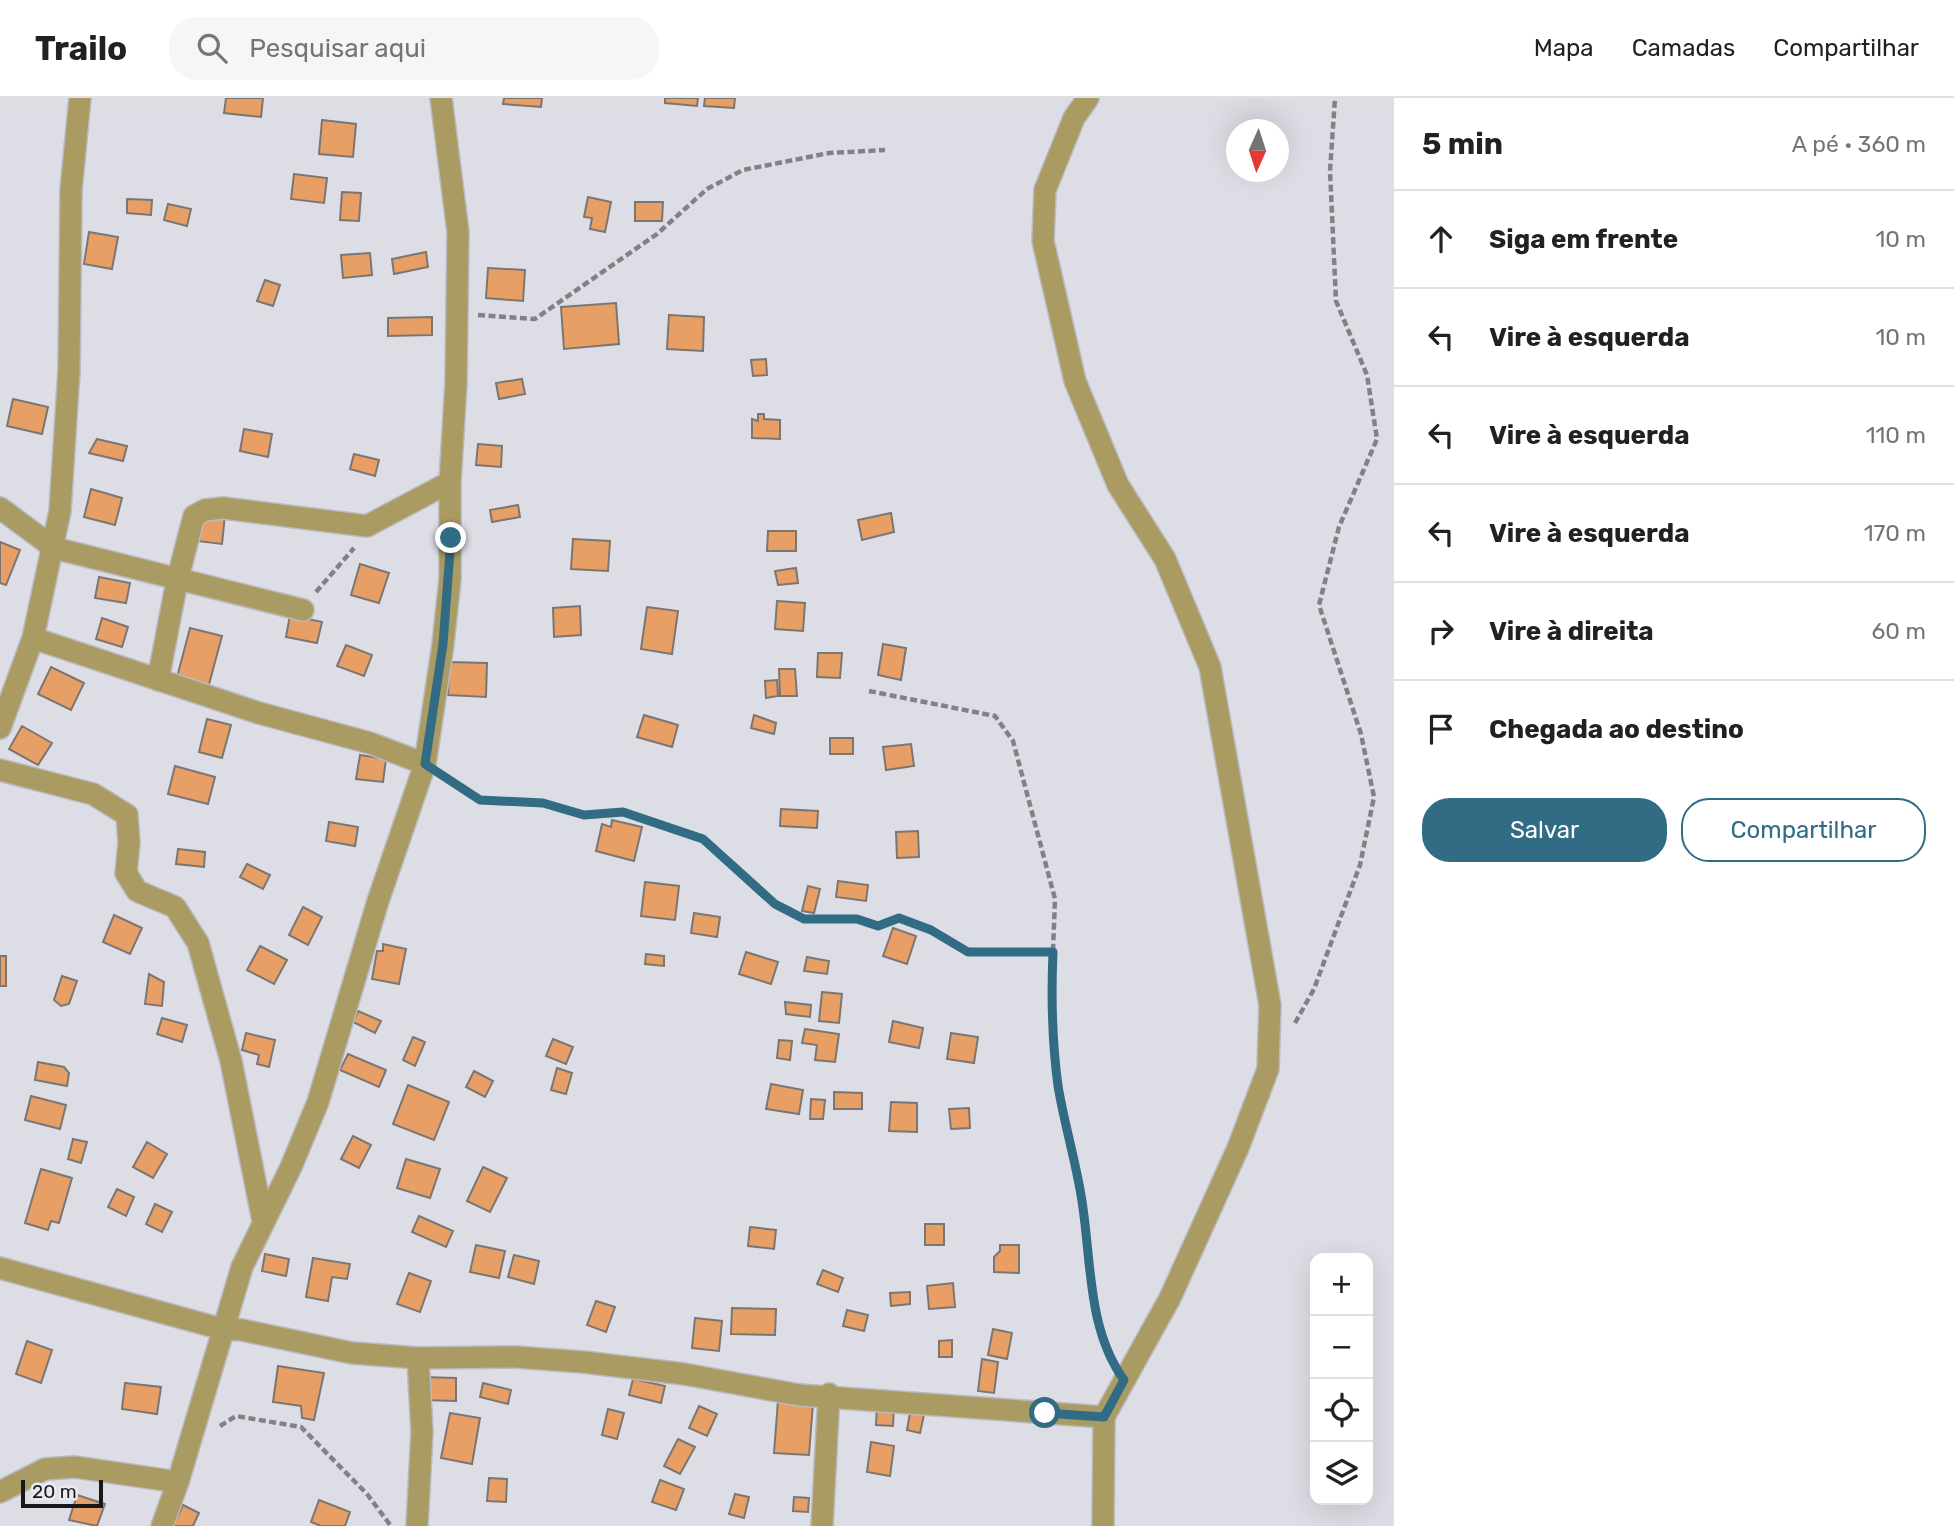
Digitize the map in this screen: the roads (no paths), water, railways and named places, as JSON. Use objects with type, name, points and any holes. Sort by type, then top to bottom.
[{"type":"street","points":[[0,729],[33,638],[60,511],[69,370],[71,190],[80,98]]},
{"type":"street","points":[[162,1526],[178,1482],[242,1267],[291,1167],[318,1102],[378,901],[425,764],[450,579],[450,482],[458,232],[441,98]]},
{"type":"street","points":[[1088,98],[1074,118],[1045,190],[1043,241],[1075,381],[1118,485],[1166,559],[1210,667],[1270,1005],[1268,1069],[1238,1148],[1170,1297],[1104,1417],[1103,1526]]},
{"type":"street","points":[[158,680],[177,581],[194,516],[205,509],[223,508],[366,526],[450,482]]},
{"type":"street","points":[[0,508],[54,548],[177,581],[303,610]]},
{"type":"street","points":[[33,638],[158,680],[370,743],[425,764]]},
{"type":"street","points":[[0,770],[93,794],[127,814],[129,843],[125,873],[137,891],[175,907],[198,943],[231,1061],[263,1222]]},
{"type":"street","points":[[0,1268],[222,1329],[242,1330],[352,1353],[418,1358],[515,1357],[583,1362],[684,1374],[799,1395],[829,1394],[1104,1417]]},
{"type":"street","points":[[417,1526],[422,1432],[418,1358]]},
{"type":"street","points":[[822,1526],[829,1394]]},
{"type":"street","points":[[0,1492],[45,1469],[75,1467],[178,1482]]}]
